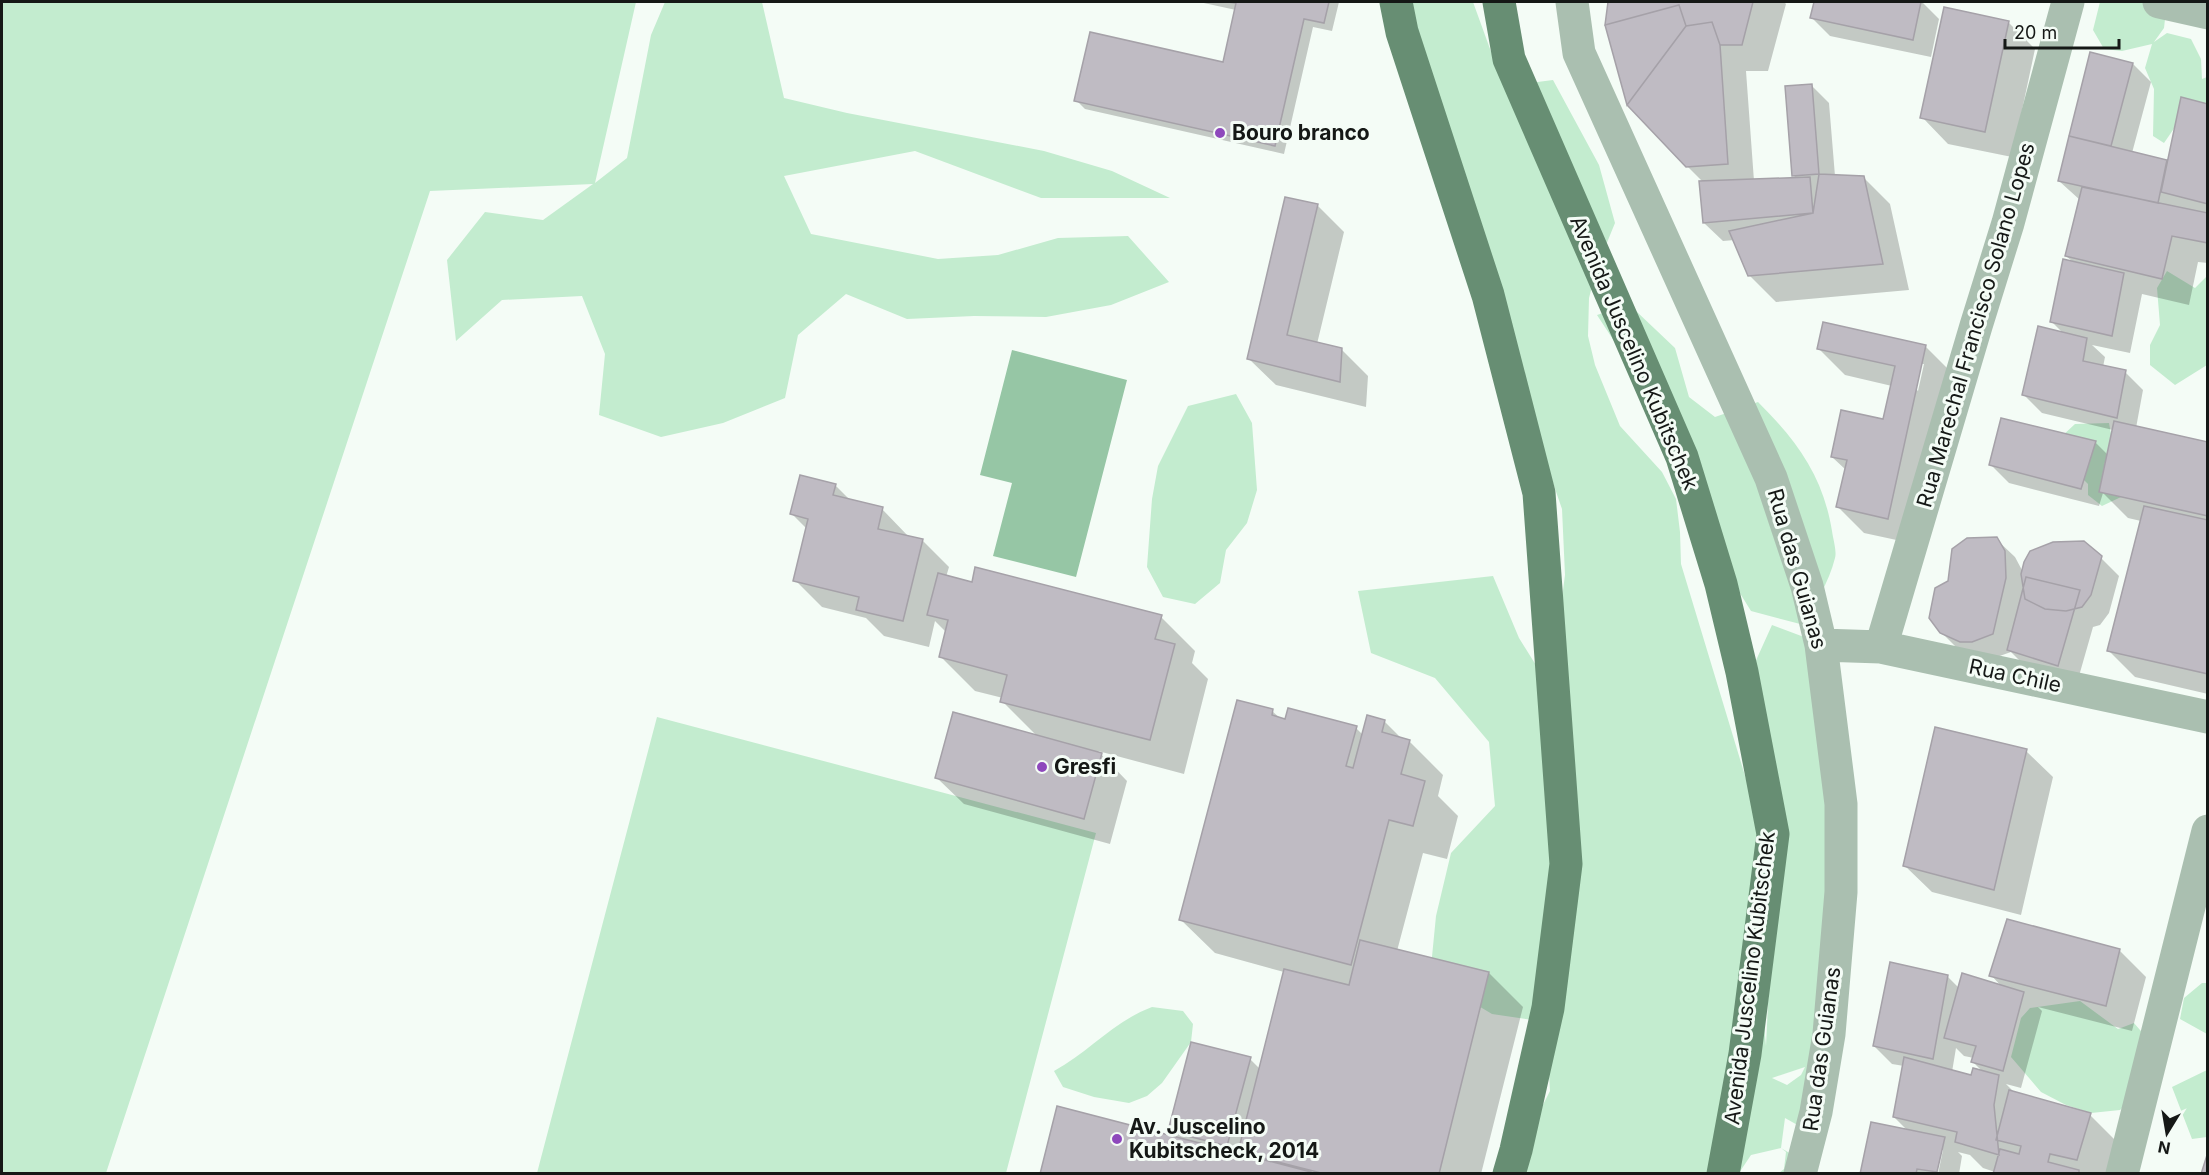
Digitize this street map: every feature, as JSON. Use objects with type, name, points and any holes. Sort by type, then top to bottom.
[{"type":"main road","points":[[1396,2],[1402,32],[1488,295],[1539,493],[1566,864],[1548,1008],[1509,1173]]},
{"type":"main road","name":"Avenida Juscelino Kubitschek","points":[[1499,2],[1509,59],[1682,457],[1721,584],[1742,672],[1773,834],[1745,1054],[1723,1173]]},
{"type":"street","name":"Rua das Guianas","points":[[1572,2],[1579,53],[1771,478],[1807,586],[1821,645],[1841,804],[1841,892],[1828,1034],[1816,1112],[1800,1173]]},
{"type":"street","name":"Rua Marechal Francisco Solano Lopes","points":[[1881,647],[2008,223],[2068,2]]},
{"type":"street","points":[[2159,2],[2208,13]]},
{"type":"street","name":"Rua Chile","points":[[1821,645],[1881,647],[2208,717]]},
{"type":"street","points":[[2121,1173],[2208,831]]},
{"type":"shaded area","points":[[2,2],[636,2],[595,183],[627,158],[651,35],[665,2],[762,2],[784,98],[847,113],[1044,151],[1112,171],[1170,198],[1041,198],[915,151],[784,176],[811,234],[938,259],[998,255],[1058,238],[1128,236],[1169,282],[1111,305],[1046,317],[974,316],[907,319],[846,294],[798,335],[785,398],[723,423],[661,437],[599,415],[605,354],[582,296],[502,300],[456,341],[447,260],[485,212],[543,220],[593,184],[430,191],[106,1173],[2,1173]]},
{"type":"shaded area","points":[[1412,2],[1473,2],[1498,71],[1514,85],[1553,80],[1599,165],[1615,223],[1597,267],[1589,298],[1588,336],[1595,365],[1620,426],[1662,472],[1676,499],[1681,564],[1746,779],[1771,833],[1761,992],[1766,1046],[1776,834],[1753,667],[1772,625],[1804,637],[1821,700],[1830,911],[1801,1127],[1785,1118],[1781,1148],[1751,1155],[1739,1173],[1519,1173],[1520,1150],[1550,1091],[1546,1022],[1492,1014],[1430,977],[1436,916],[1451,853],[1495,806],[1489,742],[1435,678],[1371,653],[1358,591],[1493,576],[1519,638],[1554,694],[1557,636],[1565,575],[1562,509],[1534,428],[1429,89]],"holes":[[[1805,1067],[1801,1075],[1787,1085],[1772,1078]]]},
{"type":"shaded area","points":[[2100,2],[2167,2],[2164,28],[2154,42],[2167,33],[2191,39],[2201,59],[2202,79],[2207,77],[2207,104],[2175,127],[2164,143],[2153,136],[2154,89],[2145,68],[2152,44],[2122,51],[2104,49],[2093,30]]},
{"type":"shaded area","points":[[2167,271],[2195,288],[2207,276],[2207,365],[2175,385],[2150,365],[2150,345],[2160,325],[2157,288]]},
{"type":"shaded area","points":[[1615,309],[1636,311],[1675,348],[1689,397],[1715,417],[1758,402],[1785,431],[1806,460],[1815,476],[1828,511],[1835,555],[1825,584],[1804,625],[1751,611],[1733,582],[1686,451],[1597,315]]},
{"type":"shaded area","points":[[1012,350],[1127,380],[1076,577],[993,556],[1012,483],[980,475]]},
{"type":"shaded area","points":[[1236,394],[1252,423],[1257,490],[1247,523],[1226,550],[1220,583],[1195,604],[1163,597],[1147,567],[1152,499],[1158,466],[1188,406]]},
{"type":"shaded area","points":[[2109,423],[2113,445],[2105,462],[2099,492],[2121,497],[2102,506],[2088,495],[2088,484],[2079,475],[2061,437],[2075,424]]},
{"type":"shaded area","points":[[657,717],[1096,833],[1006,1173],[537,1173]]},
{"type":"shaded area","points":[[2202,983],[2207,983],[2207,1034],[2180,1019],[2184,998]]},
{"type":"shaded area","points":[[2080,1001],[2118,1029],[2134,1023],[2146,1037],[2132,1099],[2120,1110],[2091,1113],[2066,1105],[2041,1092],[2011,1057],[2021,1018],[2030,1008]]},
{"type":"shaded area","points":[[1152,1007],[1183,1011],[1193,1024],[1191,1042],[1162,1083],[1147,1096],[1129,1103],[1094,1097],[1063,1087],[1054,1071],[1126,1020]]},
{"type":"shaded area","points":[[2207,1070],[2207,1137],[2192,1139],[2172,1087]]},
{"type":"shaded area","points":[[1781,1148],[1798,1158],[1796,1173],[1779,1173],[1784,1169],[1786,1152]]},
{"type":"building","points":[[1227,2],[1329,2],[1324,23],[1304,19],[1275,146],[1074,101],[1090,32],[1223,62],[1236,3]]},
{"type":"building","points":[[1608,2],[1753,2],[1742,45],[1720,45],[1712,22],[1686,26],[1679,5],[1605,25]]},
{"type":"building","points":[[1814,2],[1921,2],[1913,40],[1810,18]]},
{"type":"building","points":[[1679,5],[1686,26],[1627,105],[1605,25]]},
{"type":"building","points":[[1944,7],[2009,21],[1985,132],[1920,118]]},
{"type":"building","points":[[1712,22],[1720,45],[1728,164],[1686,167],[1627,105],[1686,26]]},
{"type":"building","points":[[2090,52],[2133,63],[2111,146],[2069,136]]},
{"type":"building","points":[[1812,84],[1819,174],[1792,176],[1785,86]]},
{"type":"building","points":[[2181,97],[2208,104],[2208,204],[2161,192]]},
{"type":"building","points":[[2069,136],[2167,160],[2158,203],[2058,181]]},
{"type":"building","points":[[1819,174],[1864,176],[1883,264],[1748,276],[1729,231],[1813,213]]},
{"type":"building","points":[[1810,177],[1813,213],[1703,223],[1699,181]]},
{"type":"building","points":[[2082,187],[2208,213],[2208,243],[2172,236],[2162,279],[2065,256]]},
{"type":"building","points":[[1285,197],[1318,204],[1287,335],[1342,348],[1340,382],[1247,359]]},
{"type":"building","points":[[2063,259],[2124,273],[2112,336],[2050,322]]},
{"type":"building","points":[[1823,322],[1926,345],[1888,519],[1836,507],[1847,460],[1831,457],[1841,410],[1883,419],[1895,366],[1817,349]]},
{"type":"building","points":[[2038,326],[2087,338],[2083,361],[2126,370],[2117,418],[2022,395]]},
{"type":"building","points":[[2001,418],[2096,441],[2081,489],[1989,465]]},
{"type":"building","points":[[2114,421],[2208,442],[2208,516],[2099,492]]},
{"type":"building","points":[[800,475],[836,484],[833,495],[883,507],[878,529],[923,539],[903,621],[856,610],[859,597],[793,581],[808,519],[790,514]]},
{"type":"building","points":[[2144,506],[2208,520],[2208,674],[2107,651]]},
{"type":"building","points":[[1997,537],[2005,551],[2006,578],[1993,634],[1972,642],[1960,642],[1940,633],[1929,618],[1935,588],[1948,581],[1952,549],[1967,538]]},
{"type":"building","points":[[2084,541],[2102,556],[2091,595],[2082,607],[2066,611],[2045,609],[2025,599],[2021,574],[2030,551],[2053,542]]},
{"type":"building","name":"Gresfi","points":[[975,567],[1162,615],[1155,639],[1175,644],[1150,740],[1000,702],[1007,675],[939,657],[948,620],[927,615],[938,573],[972,582]]},
{"type":"building","points":[[2026,577],[2080,590],[2058,666],[2007,650]]},
{"type":"building","points":[[1237,700],[1273,709],[1272,715],[1285,719],[1288,708],[1357,726],[1346,766],[1353,768],[1367,715],[1385,720],[1382,732],[1410,740],[1401,774],[1425,781],[1413,826],[1389,820],[1351,965],[1179,920]]},
{"type":"building","points":[[953,712],[1102,753],[1084,819],[935,778]]},
{"type":"building","points":[[1935,727],[2027,749],[1994,890],[1903,866]]},
{"type":"building","points":[[2007,919],[2120,949],[2106,1006],[1989,976]]},
{"type":"building","points":[[1360,940],[1489,972],[1439,1174],[1325,1174],[1238,1152],[1284,969],[1349,985]]},
{"type":"building","points":[[1890,962],[1948,975],[1933,1059],[1873,1046]]},
{"type":"building","points":[[1962,973],[2024,992],[2003,1071],[1971,1062],[1976,1046],[1944,1038]]},
{"type":"building","points":[[1191,1042],[1251,1057],[1227,1146],[1168,1131]]},
{"type":"building","points":[[1904,1057],[1971,1075],[1973,1068],[1999,1075],[1994,1105],[1999,1155],[1955,1142],[1957,1132],[1893,1117]]},
{"type":"building","points":[[2009,1090],[2091,1113],[2077,1160],[2050,1154],[2048,1162],[2079,1170],[2079,1174],[1993,1174],[2000,1149],[2019,1154],[2021,1146],[1996,1140]]},
{"type":"building","name":"Av. Juscelino Kubitscheck, 2014","points":[[1057,1106],[1311,1172],[1311,1174],[1040,1174]]},
{"type":"building","points":[[1871,1122],[1945,1137],[1937,1172],[1917,1169],[1916,1174],[1860,1174]]},
{"type":"building","points":[[2208,1152],[2208,1174],[2201,1174]]},
{"type":"place","name":"Bouro branco","points":[[1220,133]]},
{"type":"place","name":"Gresfi","points":[[1042,767]]},
{"type":"place","name":"Av. Juscelino Kubitscheck, 2014","points":[[1117,1139]]}]
